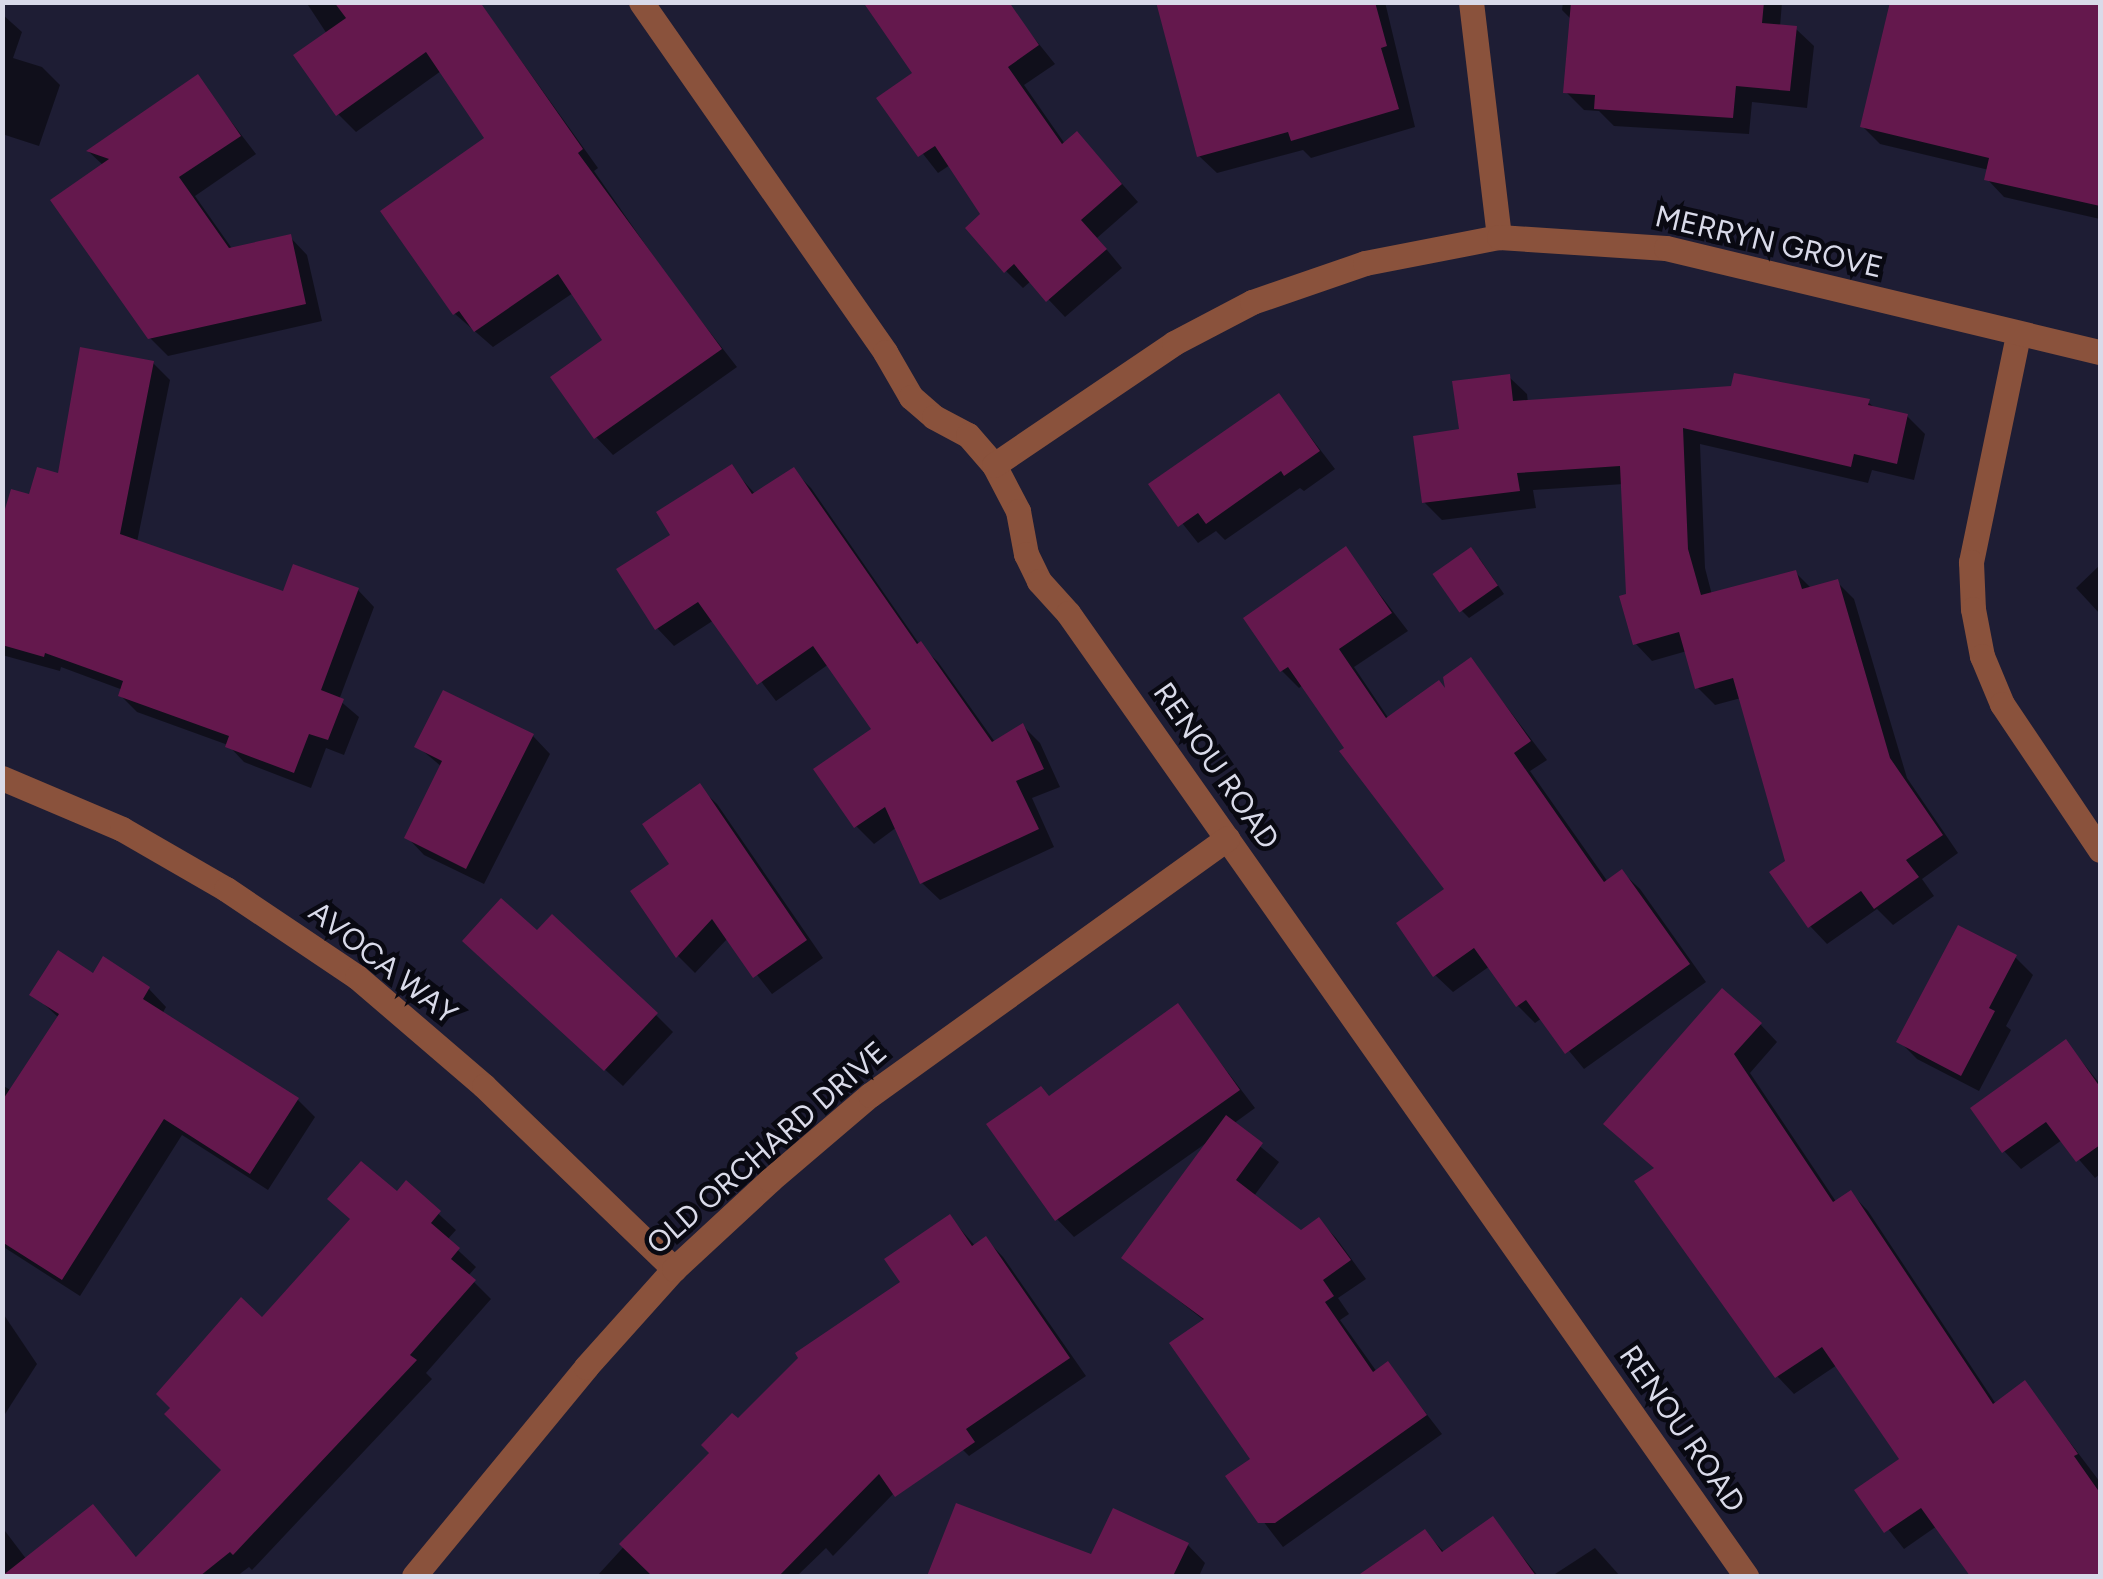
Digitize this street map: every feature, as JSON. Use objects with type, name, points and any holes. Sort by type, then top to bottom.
[{"type":"street","name":"RENOU ROAD","points":[[641,2],[885,352],[911,397],[934,417],[968,435],[994,464],[1018,511],[1026,554],[1039,581],[1068,613],[1746,1576]]},
{"type":"street","points":[[1472,2],[1499,238]]},
{"type":"street","name":"MERRYN GROVE","points":[[994,464],[1174,343],[1252,302],[1365,263],[1499,238],[1666,248],[2100,352]]},
{"type":"street","points":[[2018,335],[1970,562],[1973,609],[1982,656],[2002,704],[2100,850]]},
{"type":"street","name":"AVOCA WAY","points":[[2,778],[122,830],[226,889],[357,977],[484,1086],[674,1270]]},
{"type":"street","name":"OLD ORCHARD DRIVE","points":[[414,1576],[586,1367],[674,1270],[870,1095],[1227,838]]},
{"type":"building","points":[[334,2],[480,2],[583,149],[578,153],[722,349],[594,439],[550,377],[602,340],[558,274],[474,332],[459,311],[453,315],[380,211],[484,138],[426,52],[336,116],[293,55],[346,18]]},
{"type":"building","points":[[863,2],[1009,2],[1039,45],[1008,67],[1062,144],[1077,131],[1122,184],[1081,220],[1107,249],[1046,302],[1014,264],[1004,273],[965,228],[980,214],[935,146],[918,157],[876,98],[912,73]]},
{"type":"building","points":[[1156,2],[1375,2],[1387,46],[1381,48],[1399,109],[1291,141],[1288,132],[1197,157]]},
{"type":"building","points":[[1571,2],[1764,2],[1762,23],[1797,26],[1790,91],[1736,86],[1733,118],[1594,109],[1595,95],[1563,93]]},
{"type":"building","points":[[1890,2],[2100,2],[2100,206],[1984,180],[1989,158],[1860,127]]},
{"type":"building","points":[[198,74],[241,136],[179,177],[229,248],[291,234],[306,304],[148,339],[50,200],[109,159],[86,151]]},
{"type":"building","points":[[80,347],[154,361],[120,534],[283,591],[293,564],[359,588],[321,690],[344,699],[328,740],[309,734],[294,773],[225,747],[229,736],[118,696],[123,681],[45,653],[44,657],[2,645],[2,519],[11,489],[29,494],[37,467],[58,473]]},
{"type":"building","points":[[1734,373],[1870,399],[1868,405],[1908,414],[1897,464],[1854,454],[1851,467],[1683,428],[1688,549],[1701,595],[1796,570],[1802,589],[1838,579],[1890,758],[1943,835],[1906,860],[1919,877],[1874,909],[1861,891],[1808,928],[1769,872],[1785,861],[1733,678],[1695,689],[1679,632],[1633,645],[1619,596],[1626,594],[1620,466],[1517,473],[1520,491],[1422,503],[1413,436],[1459,429],[1452,381],[1510,374],[1513,401],[1731,386]]},
{"type":"building","points":[[1279,393],[1320,451],[1284,476],[1281,471],[1206,524],[1198,513],[1178,527],[1148,484]]},
{"type":"building","points":[[732,464],[752,494],[794,467],[917,644],[921,641],[992,742],[1023,723],[1044,769],[1016,781],[1039,829],[920,884],[885,807],[854,828],[813,769],[871,729],[813,646],[757,685],[698,602],[655,630],[616,569],[670,535],[656,512]]},
{"type":"building","points":[[1346,546],[1392,613],[1339,649],[1386,718],[1439,680],[1445,688],[1443,677],[1471,657],[1531,741],[1514,753],[1604,882],[1622,869],[1690,964],[1565,1054],[1526,1000],[1516,1007],[1474,948],[1433,977],[1396,923],[1444,889],[1339,751],[1344,748],[1288,667],[1280,672],[1243,618]]},
{"type":"building","points":[[1471,547],[1498,586],[1459,612],[1432,574]]},
{"type":"building","points":[[443,690],[534,734],[466,869],[404,838],[442,761],[414,747]]},
{"type":"building","points":[[700,783],[807,940],[753,978],[712,919],[676,958],[630,891],[669,864],[642,824]]},
{"type":"building","points":[[501,898],[537,930],[552,914],[658,1013],[604,1071],[462,941]]},
{"type":"building","points":[[1958,925],[2017,955],[1989,1008],[1995,1011],[1961,1076],[1896,1042]]},
{"type":"building","points":[[58,950],[93,973],[103,956],[150,987],[143,999],[299,1098],[250,1174],[164,1119],[62,1280],[2,1242],[2,1101],[59,1014],[29,995]]},
{"type":"building","points":[[1722,988],[1762,1023],[1734,1054],[1833,1202],[1851,1190],[1993,1404],[2025,1380],[2078,1454],[2074,1456],[2100,1493],[2100,1576],[1970,1576],[1921,1508],[1884,1533],[1854,1490],[1899,1459],[1822,1347],[1775,1378],[1634,1181],[1654,1168],[1603,1124]]},
{"type":"building","points":[[1178,1003],[1240,1090],[1055,1221],[986,1124],[1041,1086],[1049,1096]]},
{"type":"building","points":[[2066,1039],[2100,1087],[2100,1145],[2076,1162],[2046,1122],[2002,1153],[1970,1108]]},
{"type":"building","points":[[1226,1115],[1263,1143],[1236,1180],[1301,1230],[1319,1217],[1351,1260],[1323,1280],[1334,1296],[1325,1302],[1373,1372],[1388,1361],[1427,1415],[1275,1523],[1258,1523],[1225,1476],[1250,1459],[1169,1343],[1204,1319],[1121,1258]]},
{"type":"building","points":[[361,1161],[397,1191],[406,1180],[441,1211],[431,1223],[460,1248],[451,1259],[476,1280],[410,1355],[417,1360],[233,1555],[230,1552],[200,1576],[2,1576],[93,1504],[136,1557],[221,1470],[164,1414],[170,1408],[156,1394],[241,1297],[262,1317],[350,1219],[327,1199]]},
{"type":"building","points":[[950,1214],[972,1246],[986,1236],[1070,1358],[966,1429],[975,1442],[895,1497],[879,1474],[779,1576],[652,1576],[619,1544],[709,1453],[701,1445],[732,1413],[738,1418],[798,1358],[795,1353],[900,1282],[884,1259]]},
{"type":"building","points":[[956,1503],[1091,1554],[1113,1508],[1189,1543],[1173,1576],[927,1576]]},
{"type":"building","points":[[1493,1516],[1536,1576],[1357,1576],[1425,1529],[1442,1552]]}]
